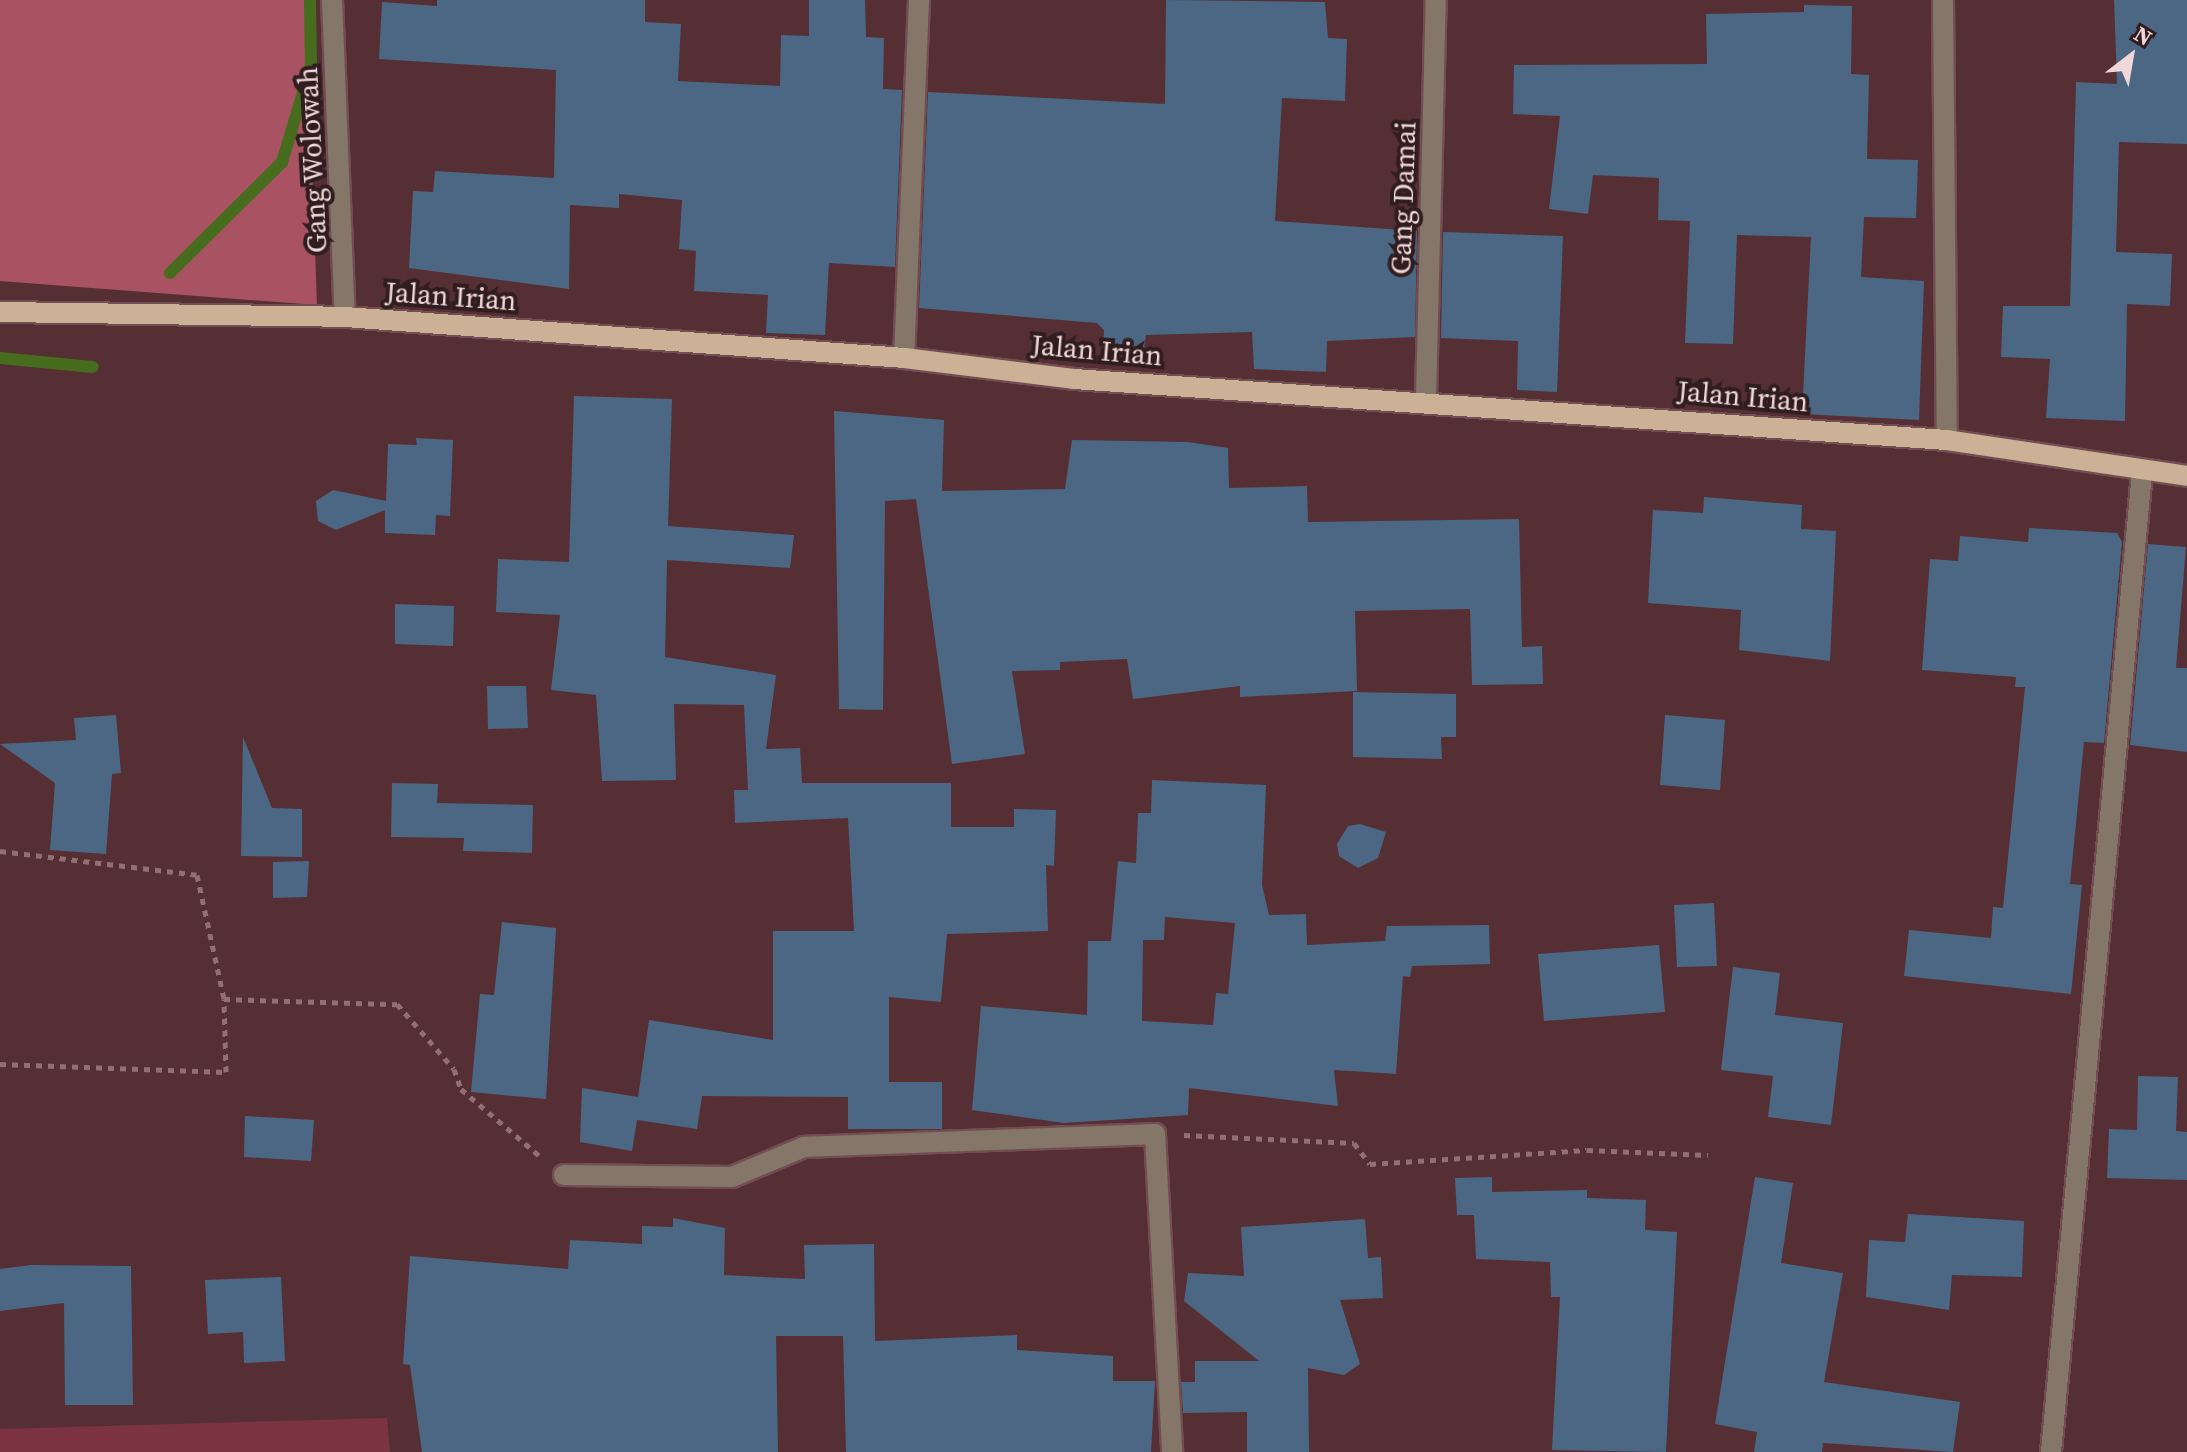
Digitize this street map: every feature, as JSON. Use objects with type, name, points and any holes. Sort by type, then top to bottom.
[{"type":"main road","name":"Jalan Irian","points":[[0,312],[345,317],[904,358],[1074,379],[1426,398],[1947,440],[2142,473],[2187,476]]},
{"type":"street","name":"Gang Wolowah","points":[[332,0],[345,317]]},
{"type":"street","points":[[904,358],[919,0]]},
{"type":"street","name":"Gang Damai","points":[[1426,398],[1436,0]]},
{"type":"street","points":[[1943,0],[1947,440]]},
{"type":"street","points":[[2051,1452],[2142,473]]},
{"type":"street","points":[[564,1175],[732,1177],[804,1147],[1155,1134],[1172,1452]]},
{"type":"path","points":[[0,851],[197,875],[224,999],[226,1072],[0,1064]]},
{"type":"path","points":[[224,999],[397,1004],[454,1069],[461,1089],[564,1175]]},
{"type":"path","points":[[1155,1134],[1354,1143],[1370,1164],[1587,1150],[1708,1155]]},
{"type":"shaded area","points":[[0,0],[306,0],[317,305],[0,281]]},
{"type":"shaded area","points":[[387,1418],[390,1452],[0,1452],[0,1429]]},
{"type":"building","points":[[437,0],[645,0],[645,22],[681,24],[678,81],[780,86],[781,35],[809,36],[809,0],[865,0],[866,37],[884,38],[883,89],[902,90],[895,267],[829,263],[825,335],[766,333],[768,295],[694,291],[696,251],[679,249],[682,200],[619,194],[619,208],[570,205],[569,289],[409,268],[413,191],[433,192],[435,171],[554,178],[556,70],[379,59],[382,2],[437,6]]},
{"type":"building","points":[[1166,0],[1325,2],[1328,38],[1347,39],[1345,101],[1282,98],[1275,221],[1417,231],[1415,337],[1327,341],[1326,372],[1254,369],[1252,332],[1146,335],[1143,357],[1103,354],[1104,330],[1097,323],[919,308],[928,92],[1165,104]]},
{"type":"building","points":[[2114,0],[2187,0],[2187,144],[2119,142],[2116,252],[2172,254],[2170,306],[2127,304],[2125,421],[2046,418],[2050,359],[2001,357],[2003,306],[2070,306],[2076,82],[2117,84]]},
{"type":"building","points":[[1804,5],[1852,6],[1851,74],[1869,75],[1867,159],[1918,160],[1916,218],[1864,217],[1861,277],[1924,281],[1919,420],[1802,414],[1811,237],[1737,235],[1733,344],[1685,343],[1690,221],[1658,220],[1659,178],[1593,175],[1588,214],[1549,209],[1560,116],[1513,114],[1514,65],[1707,64],[1706,14],[1804,12]]},
{"type":"building","points":[[1443,232],[1563,236],[1557,392],[1517,390],[1518,341],[1441,338]]},
{"type":"building","points":[[574,396],[672,399],[668,526],[794,535],[790,568],[667,560],[665,657],[776,675],[766,749],[800,748],[802,783],[951,783],[951,827],[1014,827],[1014,809],[1056,810],[1054,866],[1046,865],[1048,931],[947,934],[941,1002],[889,997],[889,1082],[942,1082],[942,1129],[848,1129],[848,1097],[702,1096],[697,1129],[637,1120],[632,1151],[580,1142],[582,1088],[638,1097],[649,1020],[773,1040],[773,931],[854,931],[848,818],[735,823],[734,790],[748,790],[744,705],[674,704],[676,780],[602,781],[596,695],[551,690],[560,615],[496,612],[498,559],[569,562]]},
{"type":"building","points":[[834,411],[944,420],[942,491],[1065,489],[1072,440],[1188,442],[1228,448],[1229,488],[1307,486],[1308,522],[1519,519],[1522,647],[1542,646],[1543,684],[1472,685],[1470,609],[1355,611],[1357,691],[1240,697],[1240,686],[1133,699],[1127,659],[1060,662],[1060,670],[1012,671],[1025,754],[952,764],[916,499],[885,501],[883,710],[839,709]]},
{"type":"building","points":[[416,438],[453,440],[450,516],[436,515],[435,535],[385,533],[385,510],[336,530],[318,521],[316,501],[333,490],[386,501],[388,444],[417,445]]},
{"type":"building","points":[[1704,497],[1802,505],[1801,529],[1836,531],[1830,661],[1739,650],[1741,610],[1648,603],[1653,510],[1703,513]]},
{"type":"building","points":[[2029,528],[2117,533],[2122,542],[2104,743],[2084,742],[2070,884],[2082,885],[2071,994],[1904,976],[1909,930],[1991,938],[1993,907],[2003,908],[2025,687],[2015,687],[2016,677],[1922,670],[1930,559],[1958,561],[1960,536],[2028,542]]},
{"type":"building","points":[[2148,544],[2186,547],[2176,668],[2187,668],[2187,752],[2130,745]]},
{"type":"building","points":[[395,604],[454,606],[453,646],[395,644]]},
{"type":"building","points":[[487,686],[526,686],[528,728],[488,729]]},
{"type":"building","points":[[1353,692],[1456,694],[1456,737],[1441,737],[1442,759],[1353,757]]},
{"type":"building","points":[[116,715],[121,773],[112,774],[106,854],[50,850],[55,783],[0,744],[76,740],[74,718]]},
{"type":"building","points":[[1665,715],[1725,720],[1720,790],[1660,785]]},
{"type":"building","points":[[243,737],[272,808],[302,809],[302,857],[241,856]]},
{"type":"building","points":[[1152,780],[1266,785],[1262,885],[1269,915],[1306,914],[1307,945],[1385,941],[1387,926],[1489,925],[1490,964],[1412,966],[1410,977],[1403,976],[1396,1074],[1334,1070],[1338,1106],[1189,1088],[1188,1115],[1064,1123],[972,1110],[981,1006],[1087,1015],[1088,941],[1111,941],[1118,861],[1136,863],[1138,813],[1151,813]],"holes":[[[1165,917],[1235,923],[1228,994],[1216,993],[1213,1025],[1142,1021],[1143,940],[1164,940]]]},
{"type":"building","points":[[392,783],[438,784],[437,803],[533,805],[532,853],[463,851],[464,838],[391,837]]},
{"type":"building","points":[[1360,824],[1386,832],[1378,858],[1358,868],[1339,856],[1337,844],[1348,826]]},
{"type":"building","points":[[309,861],[307,897],[273,898],[273,862]]},
{"type":"building","points":[[1714,903],[1717,966],[1677,967],[1674,905]]},
{"type":"building","points":[[502,922],[556,928],[546,1099],[471,1092],[480,994],[494,995]]},
{"type":"building","points":[[1659,945],[1665,1012],[1544,1021],[1538,954]]},
{"type":"building","points":[[1733,967],[1780,973],[1775,1015],[1843,1023],[1831,1125],[1768,1117],[1773,1076],[1721,1070]]},
{"type":"building","points":[[2138,1076],[2178,1077],[2176,1131],[2187,1132],[2187,1180],[2107,1178],[2109,1129],[2137,1130]]},
{"type":"building","points":[[245,1116],[314,1120],[311,1161],[244,1157]]},
{"type":"building","points":[[1492,1177],[1492,1192],[1587,1190],[1587,1198],[1646,1200],[1645,1230],[1677,1232],[1666,1452],[1552,1450],[1560,1297],[1551,1297],[1550,1262],[1476,1259],[1474,1215],[1457,1215],[1455,1178]]},
{"type":"building","points":[[1755,1177],[1793,1183],[1781,1263],[1843,1273],[1824,1382],[1960,1402],[1953,1452],[1823,1443],[1822,1452],[1754,1452],[1757,1432],[1715,1424]]},
{"type":"building","points":[[1908,1214],[2024,1221],[2022,1277],[1952,1275],[1949,1310],[1866,1297],[1869,1240],[1905,1242]]},
{"type":"building","points":[[673,1218],[725,1228],[724,1275],[805,1279],[804,1245],[874,1244],[875,1341],[1017,1335],[1017,1350],[1113,1356],[1113,1381],[1155,1381],[1151,1452],[846,1452],[843,1336],[776,1336],[778,1452],[422,1452],[410,1365],[403,1364],[410,1256],[568,1269],[570,1240],[642,1244],[642,1226],[673,1227]]},
{"type":"building","points":[[1365,1219],[1368,1258],[1381,1257],[1383,1298],[1340,1300],[1360,1364],[1344,1375],[1308,1368],[1309,1452],[1247,1452],[1247,1412],[1183,1413],[1181,1382],[1195,1382],[1195,1361],[1259,1361],[1184,1301],[1188,1273],[1244,1276],[1241,1227]]},
{"type":"building","points":[[31,1265],[131,1266],[133,1405],[65,1405],[64,1303],[0,1311],[0,1269]]},
{"type":"building","points":[[281,1277],[285,1361],[244,1363],[243,1332],[208,1334],[205,1280]]},
{"type":"waterway","points":[[170,273],[282,162],[311,66],[310,0]]},
{"type":"waterway","points":[[0,358],[93,367]]}]
